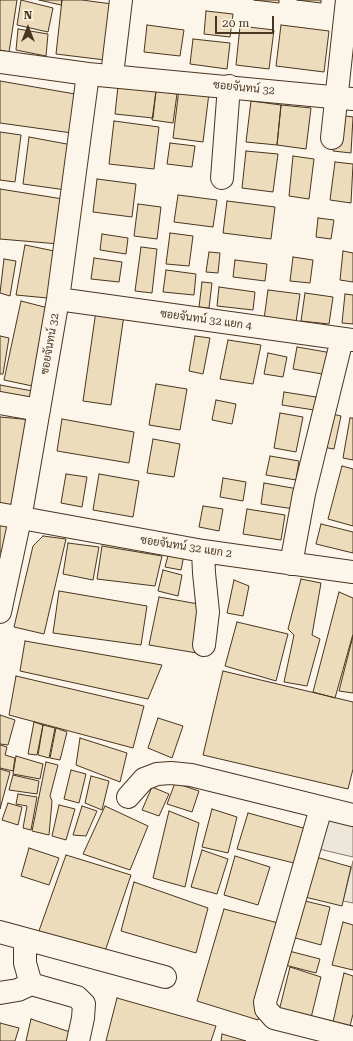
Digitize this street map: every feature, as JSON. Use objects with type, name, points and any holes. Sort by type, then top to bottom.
[{"type":"street","points":[[112,75],[121,0]]},
{"type":"street","points":[[332,138],[345,98],[347,0]]},
{"type":"street","name":"ซอยจันทน์ 32","points":[[0,62],[88,74],[112,75],[345,98]]},
{"type":"street","name":"ซอยจันทน์ 32","points":[[0,612],[10,517],[39,410],[58,299],[88,74]]},
{"type":"street","points":[[222,178],[229,86]]},
{"type":"street","name":"ซอยจันทน์ 32 แยก 4","points":[[58,299],[347,340]]},
{"type":"street","points":[[291,564],[304,494],[347,340]]},
{"type":"street","points":[[0,403],[39,410]]},
{"type":"street","name":"ซอยจันทน์ 32 แยก 2","points":[[10,517],[203,551],[353,572]]},
{"type":"street","points":[[203,551],[208,612],[204,645]]},
{"type":"street","points":[[128,797],[144,779],[157,774],[172,772],[191,775],[353,815]]},
{"type":"street","points":[[321,808],[265,1002],[266,1009],[274,1018],[353,1038]]},
{"type":"street","points":[[0,932],[165,977]]},
{"type":"street","points":[[25,939],[25,964],[31,984]]},
{"type":"street","points":[[0,993],[18,990],[31,984],[77,996],[84,1004],[83,1018],[78,1041]]},
{"type":"shaded area","points":[[327,818],[353,824],[353,857],[319,849]]},
{"type":"shaded area","points":[[353,861],[353,903],[343,901]]},
{"type":"building","points":[[0,0],[17,0],[9,52],[0,50]]},
{"type":"building","points":[[21,0],[53,8],[48,32],[17,25]]},
{"type":"building","points":[[39,0],[62,0],[61,5]]},
{"type":"building","points":[[62,0],[82,0],[112,4],[105,60],[56,54]]},
{"type":"building","points":[[254,0],[279,0],[279,3]]},
{"type":"building","points":[[297,0],[321,0],[321,3]]},
{"type":"building","points":[[206,11],[233,14],[230,37],[204,34]]},
{"type":"building","points":[[147,25],[184,30],[180,56],[144,52]]},
{"type":"building","points":[[281,25],[329,31],[324,72],[276,66]]},
{"type":"building","points":[[240,26],[274,30],[269,69],[236,65]]},
{"type":"building","points":[[18,29],[48,34],[46,56],[16,50]]},
{"type":"building","points":[[193,39],[230,43],[227,69],[190,64]]},
{"type":"building","points":[[0,81],[75,94],[72,133],[0,123]]},
{"type":"building","points":[[118,86],[156,91],[153,118],[115,114]]},
{"type":"building","points":[[179,89],[209,93],[203,142],[173,138]]},
{"type":"building","points":[[156,91],[177,94],[173,123],[152,120]]},
{"type":"building","points":[[251,101],[281,105],[277,145],[246,142]]},
{"type":"building","points":[[281,105],[311,108],[306,149],[277,145]]},
{"type":"building","points":[[338,115],[353,117],[351,153],[333,151]]},
{"type":"building","points":[[114,121],[159,127],[154,169],[109,164]]},
{"type":"building","points":[[0,132],[21,135],[15,182],[0,180]]},
{"type":"building","points":[[29,137],[72,145],[66,190],[23,184]]},
{"type":"building","points":[[170,143],[195,146],[192,167],[167,164]]},
{"type":"building","points":[[246,151],[278,154],[273,192],[242,188]]},
{"type":"building","points":[[293,156],[314,159],[309,199],[289,196]]},
{"type":"building","points":[[335,162],[353,164],[351,203],[330,200]]},
{"type":"building","points":[[97,179],[136,184],[132,217],[93,212]]},
{"type":"building","points":[[0,189],[63,199],[59,244],[0,239]]},
{"type":"building","points":[[178,195],[217,200],[213,227],[174,222]]},
{"type":"building","points":[[227,201],[275,207],[271,239],[223,233]]},
{"type":"building","points":[[138,204],[161,207],[157,239],[134,236]]},
{"type":"building","points":[[318,218],[334,220],[331,239],[316,237]]},
{"type":"building","points":[[170,233],[193,236],[189,266],[166,264]]},
{"type":"building","points":[[102,234],[128,238],[126,254],[100,250]]},
{"type":"building","points":[[25,245],[64,253],[58,299],[16,295]]},
{"type":"building","points":[[141,247],[157,249],[152,293],[135,291]]},
{"type":"building","points":[[343,251],[353,253],[353,282],[340,280]]},
{"type":"building","points":[[209,252],[220,253],[218,273],[206,272]]},
{"type":"building","points":[[293,257],[313,260],[310,283],[290,281]]},
{"type":"building","points":[[94,258],[122,262],[119,282],[91,279]]},
{"type":"building","points":[[4,259],[16,261],[10,296],[0,293]]},
{"type":"building","points":[[235,260],[267,264],[265,281],[233,277]]},
{"type":"building","points":[[166,270],[196,274],[194,295],[163,292]]},
{"type":"building","points":[[202,282],[212,283],[209,308],[199,307]]},
{"type":"building","points":[[219,287],[255,292],[253,310],[217,306]]},
{"type":"building","points":[[268,290],[300,294],[296,322],[264,319]]},
{"type":"building","points":[[305,293],[333,297],[329,324],[301,321]]},
{"type":"building","points":[[345,294],[353,295],[353,324],[342,323]]},
{"type":"building","points":[[21,301],[56,310],[42,388],[4,380]]},
{"type":"building","points":[[96,311],[124,315],[111,405],[83,401]]},
{"type":"building","points":[[0,336],[9,338],[3,374],[0,374]]},
{"type":"building","points":[[195,336],[210,338],[203,374],[189,371]]},
{"type":"building","points":[[228,340],[261,345],[253,384],[220,379]]},
{"type":"building","points":[[297,347],[332,353],[328,375],[293,369]]},
{"type":"building","points":[[268,353],[287,357],[283,377],[264,374]]},
{"type":"building","points":[[156,384],[187,389],[180,430],[149,425]]},
{"type":"building","points":[[0,385],[38,392],[35,405],[0,399]]},
{"type":"building","points":[[284,392],[316,397],[314,410],[282,405]]},
{"type":"building","points":[[216,400],[236,404],[232,424],[212,420]]},
{"type":"building","points":[[280,413],[303,417],[296,452],[274,448]]},
{"type":"building","points":[[328,413],[341,416],[334,449],[322,447]]},
{"type":"building","points":[[0,417],[33,420],[17,512],[0,509]]},
{"type":"building","points":[[350,418],[353,418],[353,460],[343,458]]},
{"type":"building","points":[[62,419],[134,432],[129,463],[57,451]]},
{"type":"building","points":[[153,439],[180,444],[174,477],[147,473]]},
{"type":"building","points":[[270,456],[299,461],[296,480],[266,475]]},
{"type":"building","points":[[342,466],[353,469],[353,526],[328,519]]},
{"type":"building","points":[[66,474],[87,477],[82,507],[61,503]]},
{"type":"building","points":[[99,474],[139,481],[133,517],[93,510]]},
{"type":"building","points":[[223,478],[246,482],[243,501],[220,497]]},
{"type":"building","points":[[264,483],[298,489],[294,509],[261,504]]},
{"type":"building","points":[[203,506],[223,509],[219,531],[199,527]]},
{"type":"building","points":[[247,509],[285,515],[281,540],[243,534]]},
{"type":"building","points":[[0,519],[13,522],[7,553],[0,552]]},
{"type":"building","points":[[321,524],[353,532],[353,553],[316,544]]},
{"type":"building","points":[[43,536],[66,539],[44,634],[14,627],[33,546]]},
{"type":"building","points":[[68,543],[99,547],[93,580],[63,574]]},
{"type":"building","points":[[102,546],[162,556],[155,586],[97,579]]},
{"type":"building","points":[[169,552],[184,555],[181,570],[165,567]]},
{"type":"building","points":[[163,570],[182,575],[178,596],[158,591]]},
{"type":"building","points":[[301,579],[321,583],[312,635],[320,639],[307,686],[284,682],[294,635],[288,629]]},
{"type":"building","points":[[234,580],[249,586],[243,616],[227,613]]},
{"type":"building","points":[[59,591],[147,606],[141,645],[53,633]]},
{"type":"building","points":[[339,592],[353,598],[353,634],[335,698],[313,692]]},
{"type":"building","points":[[159,597],[204,605],[197,653],[149,645]]},
{"type":"building","points":[[237,622],[288,634],[276,681],[225,666]]},
{"type":"building","points":[[353,636],[353,693],[339,691]]},
{"type":"building","points":[[25,641],[162,665],[148,699],[20,671]]},
{"type":"building","points":[[223,671],[353,702],[353,769],[348,789],[203,755]]},
{"type":"building","points":[[16,676],[144,706],[133,748],[9,715]]},
{"type":"building","points":[[0,715],[15,720],[8,745],[0,744]]},
{"type":"building","points":[[158,718],[183,726],[172,758],[148,748]]},
{"type":"building","points":[[34,722],[43,725],[37,755],[28,754]]},
{"type":"building","points":[[43,725],[55,728],[49,758],[38,755]]},
{"type":"building","points":[[56,728],[67,732],[60,760],[50,758]]},
{"type":"building","points":[[80,738],[127,753],[120,782],[76,765]]},
{"type":"building","points":[[0,745],[7,747],[5,755],[15,758],[13,771],[0,768]]},
{"type":"building","points":[[16,756],[43,764],[40,779],[13,774]]},
{"type":"building","points":[[46,762],[58,765],[50,796],[52,801],[49,835],[32,831]]},
{"type":"building","points":[[0,769],[10,772],[0,809]]},
{"type":"building","points":[[71,770],[86,774],[79,803],[64,799]]},
{"type":"building","points":[[13,775],[39,781],[37,794],[9,790]]},
{"type":"building","points":[[91,776],[109,781],[102,810],[85,803]]},
{"type":"building","points":[[175,783],[199,791],[192,812],[167,804]]},
{"type":"building","points":[[152,787],[169,794],[159,816],[142,810]]},
{"type":"building","points":[[18,794],[37,797],[31,830],[23,828],[27,806],[16,804]]},
{"type":"building","points":[[8,803],[22,807],[18,825],[2,820]]},
{"type":"building","points":[[59,805],[75,809],[66,840],[52,836]]},
{"type":"building","points":[[82,806],[97,811],[86,836],[73,835]]},
{"type":"building","points":[[105,806],[148,826],[130,870],[83,854]]},
{"type":"building","points":[[212,809],[237,817],[228,853],[202,847]]},
{"type":"building","points":[[169,811],[199,823],[185,887],[153,878]]},
{"type":"building","points":[[248,813],[307,829],[298,864],[237,849]]},
{"type":"building","points":[[29,848],[59,858],[49,885],[21,876]]},
{"type":"building","points":[[202,850],[228,859],[217,894],[191,887]]},
{"type":"building","points":[[66,855],[131,875],[102,960],[35,942]]},
{"type":"building","points":[[235,856],[270,867],[258,905],[224,895]]},
{"type":"building","points":[[316,857],[351,867],[342,906],[305,897]]},
{"type":"building","points":[[134,882],[208,908],[196,953],[121,931]]},
{"type":"building","points":[[305,901],[330,907],[321,945],[292,937]]},
{"type":"building","points":[[224,909],[286,925],[258,1020],[197,1001]]},
{"type":"building","points":[[343,922],[353,925],[353,970],[332,965]]},
{"type":"building","points":[[289,951],[320,959],[316,973],[285,965]]},
{"type":"building","points":[[290,967],[321,977],[310,1022],[278,1015]]},
{"type":"building","points":[[344,973],[353,976],[353,1014],[350,1026],[333,1022]]},
{"type":"building","points":[[117,998],[216,1026],[211,1041],[106,1041]]},
{"type":"building","points":[[31,1019],[70,1032],[68,1041],[26,1041]]},
{"type":"building","points":[[0,1023],[19,1028],[15,1041],[0,1041]]},
{"type":"building","points":[[222,1034],[246,1041],[221,1041]]}]
